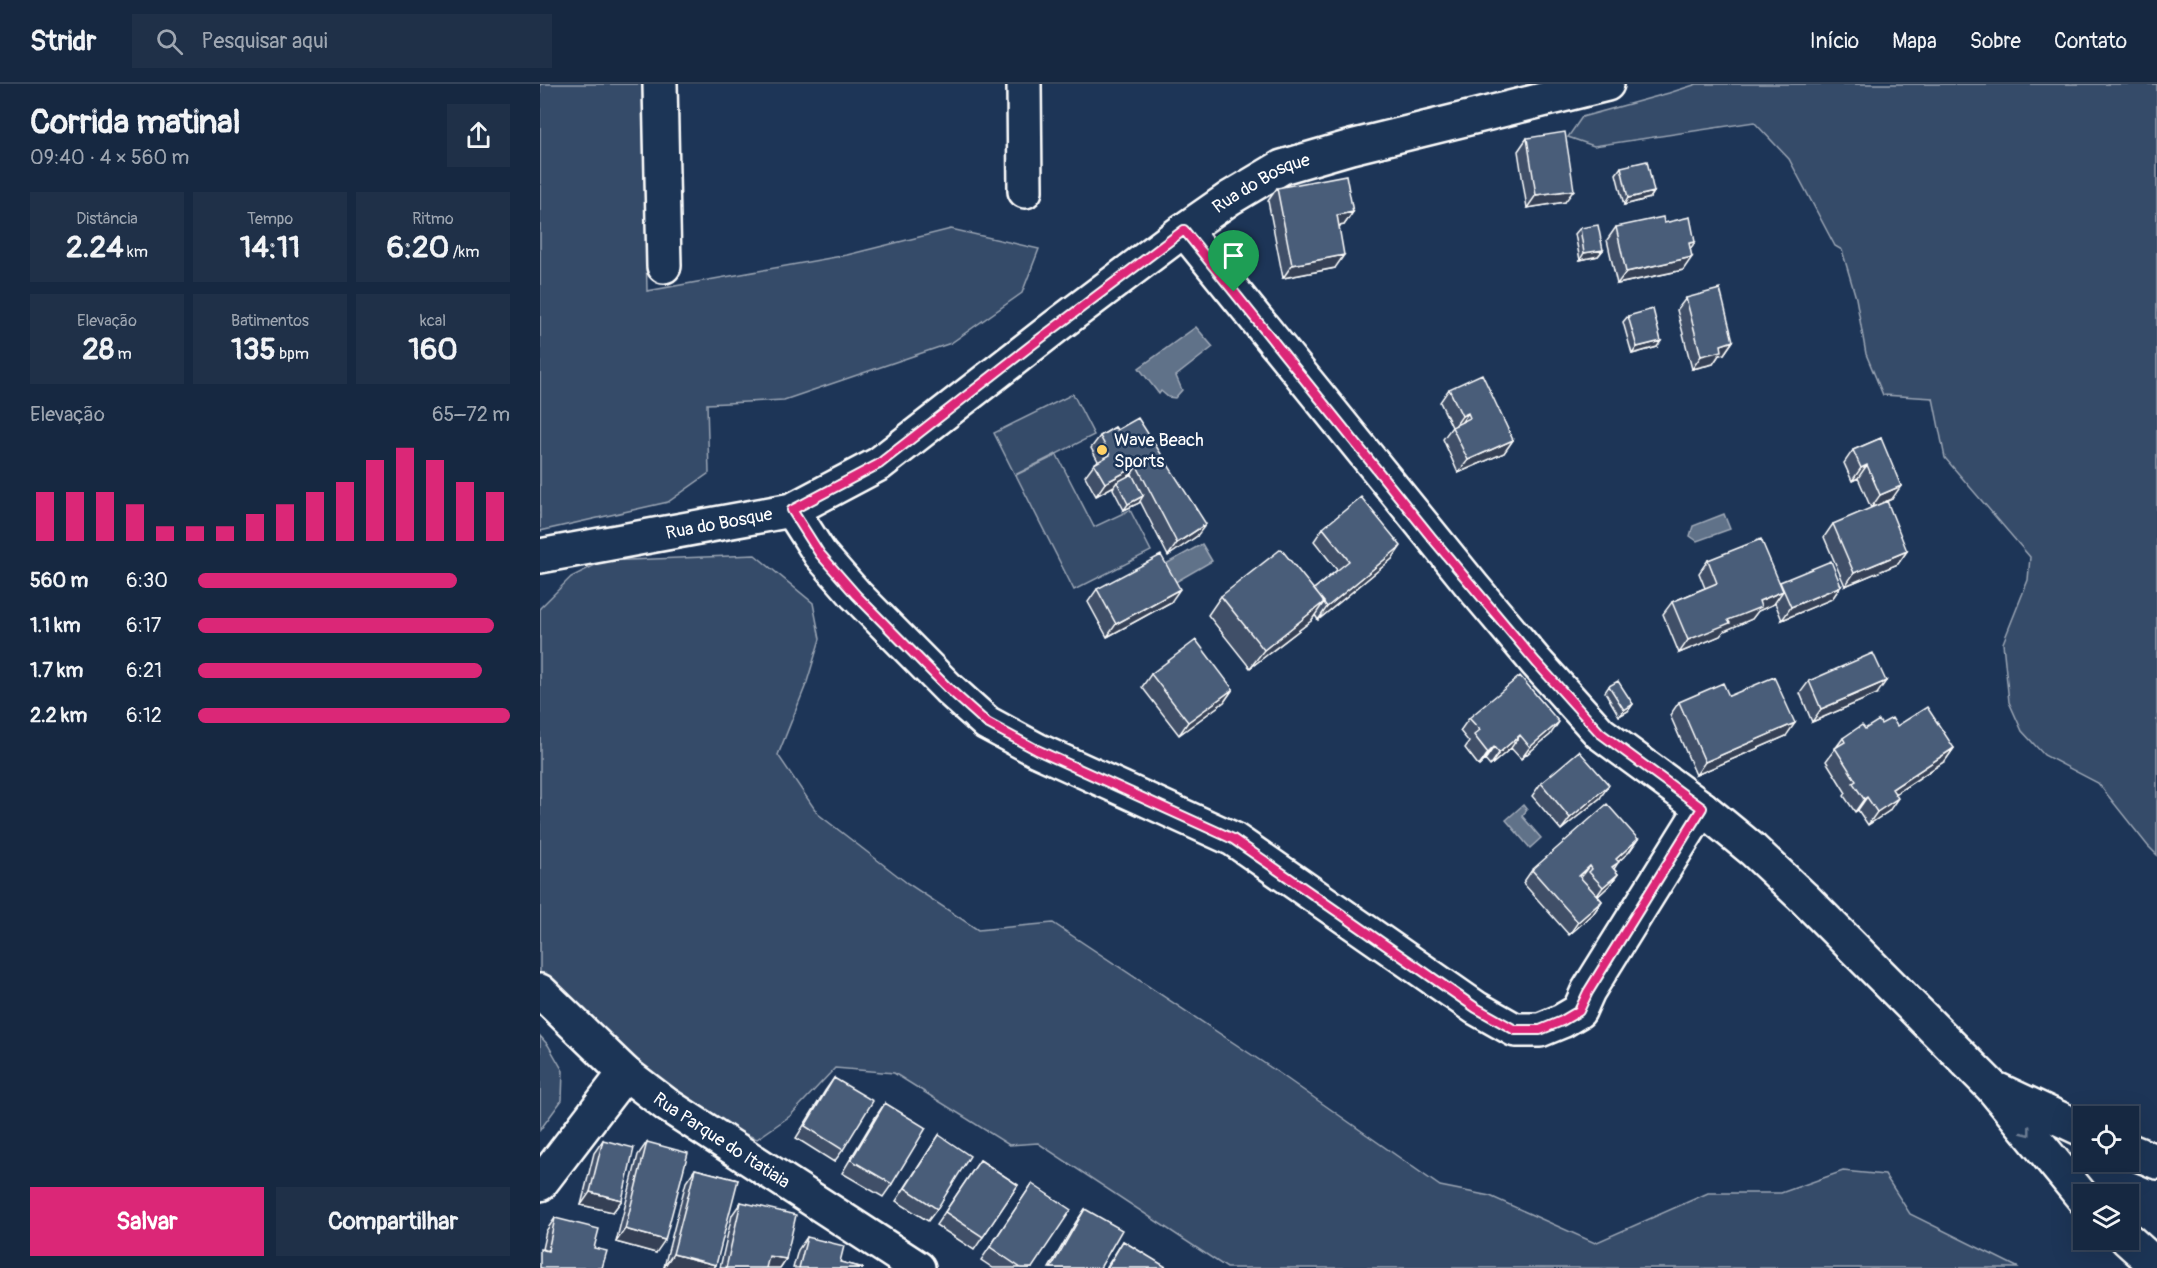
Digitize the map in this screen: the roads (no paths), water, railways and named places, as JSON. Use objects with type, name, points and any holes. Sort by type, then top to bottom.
[{"type":"street","points":[[660,84],[664,266]]},
{"type":"street","points":[[1024,84],[1026,191]]},
{"type":"street","name":"Rua do Bosque","points":[[540,556],[792,510],[879,464],[1184,230],[1230,198],[1282,168],[1351,147],[1607,84]]},
{"type":"street","points":[[1184,230],[1432,538],[1536,662],[1600,733],[1702,808],[1753,850],[1803,897],[1991,1086],[2073,1186]]},
{"type":"street","points":[[792,510],[820,554],[856,595],[948,688],[987,723],[1037,750],[1233,839],[1476,1008],[1515,1030],[1540,1030],[1579,1011],[1588,992],[1702,808]]},
{"type":"street","name":"Rua Parque do Itatiaia","points":[[540,991],[625,1073],[667,1105],[918,1268]]},
{"type":"street","points":[[540,1184],[625,1073]]},
{"type":"street","points":[[1991,1086],[2073,1125]]},
{"type":"street","points":[[2139,1155],[2157,1162]]},
{"type":"street","points":[[2139,1250],[2157,1266]]},
{"type":"place","name":"Wave Beach Sports","points":[[1102,450]]}]
